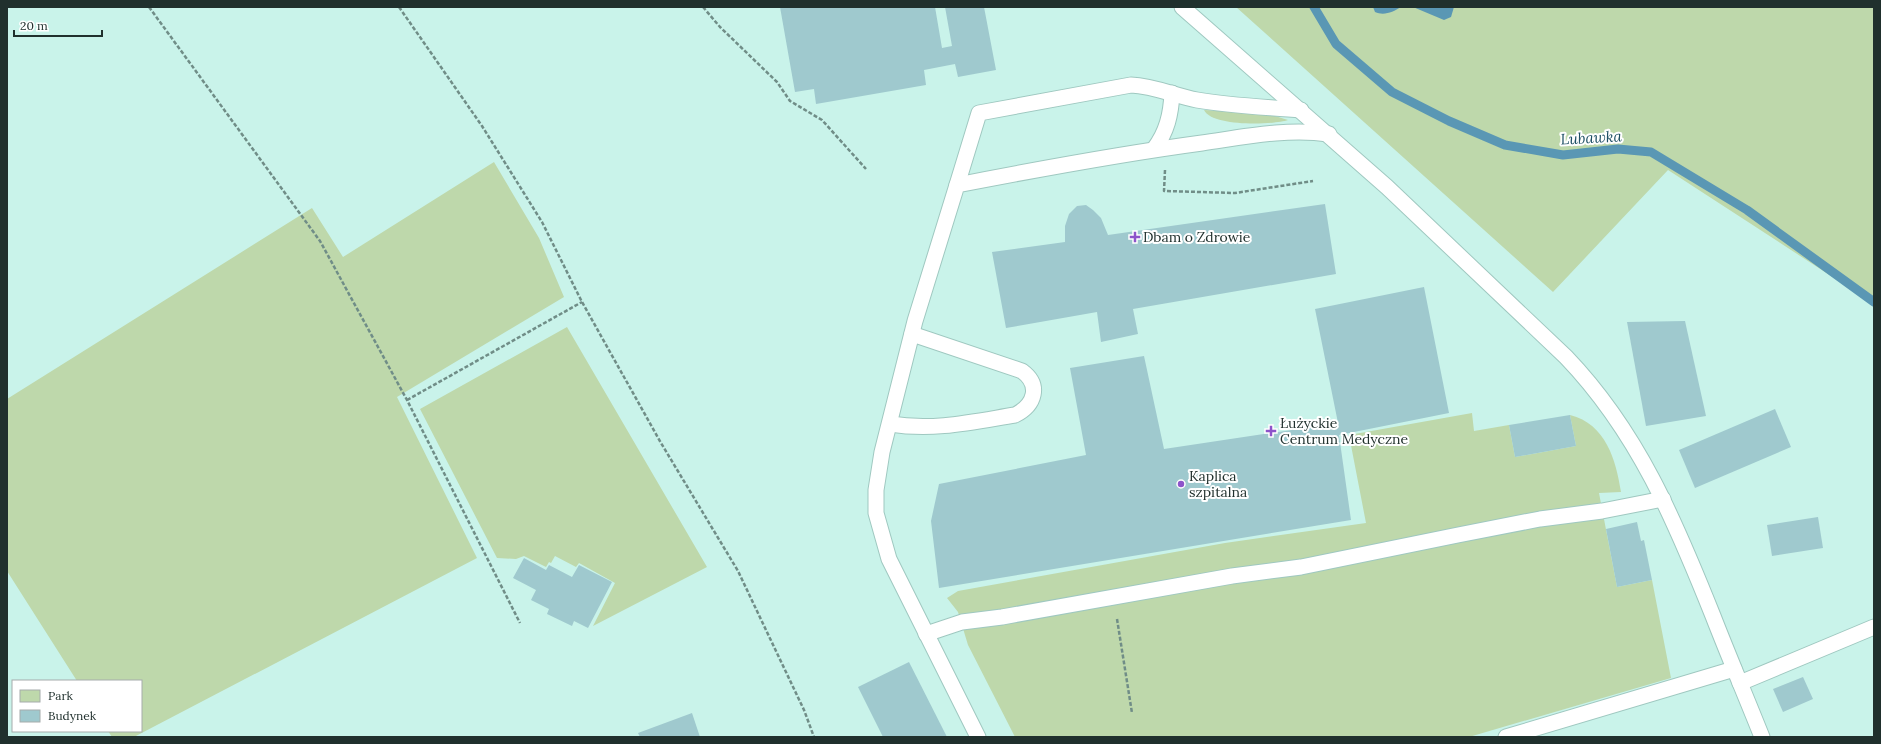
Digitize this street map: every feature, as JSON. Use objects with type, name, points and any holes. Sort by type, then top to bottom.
[{"type":"lane","points":[[1182,7],[1301,110],[1421,219],[1566,357],[1606,402],[1663,499],[1681,536],[1762,737]]},
{"type":"lane","points":[[978,737],[889,559],[876,513],[876,490],[878,472],[912,334],[979,112],[1120,86],[1142,86],[1206,102],[1301,110]]},
{"type":"lane","points":[[1159,148],[1160,142],[1168,125],[1172,93]]},
{"type":"lane","points":[[957,185],[1159,148],[1283,132],[1306,131],[1328,134]]},
{"type":"lane","points":[[890,424],[924,428],[1016,414],[1025,410],[1031,402],[1034,392],[1033,383],[1029,376],[1022,371],[912,334]]},
{"type":"lane","points":[[926,634],[962,622],[1002,617],[1232,576],[1301,567],[1540,519],[1602,511],[1663,499]]},
{"type":"lane","points":[[1740,683],[1874,628]]},
{"type":"lane","points":[[1506,737],[1734,669]]},
{"type":"path","points":[[149,7],[320,242],[407,400],[520,623]]},
{"type":"path","points":[[399,7],[482,126],[542,222],[582,302],[661,443],[738,571],[804,710],[814,737]]},
{"type":"path","points":[[703,7],[720,27],[778,82],[790,102],[822,120],[866,169]]},
{"type":"path","points":[[1159,148],[1164,191],[1235,193],[1313,180]]},
{"type":"path","points":[[407,400],[582,302]]},
{"type":"path","points":[[1113,597],[1132,713]]},
{"type":"green space","points":[[1236,7],[1874,7],[1874,304],[1668,170],[1553,292]]},
{"type":"green space","points":[[1204,110],[1265,113],[1288,120],[1257,124],[1230,122],[1209,116]]},
{"type":"green space","points":[[494,162],[539,238],[564,297],[397,397],[477,558],[134,737],[112,737],[109,732],[142,732],[142,680],[76,680],[7,571],[7,399],[312,208],[343,257]]},
{"type":"green space","points":[[567,327],[707,567],[593,626],[615,583],[579,563],[576,567],[555,556],[551,563],[549,562],[546,567],[524,556],[516,559],[497,558],[420,409]]},
{"type":"green space","points":[[1472,413],[1474,431],[1509,425],[1515,457],[1576,446],[1570,415],[1592,426],[1601,435],[1612,456],[1621,492],[1599,493],[1617,587],[1652,580],[1671,678],[1469,737],[1015,737],[968,645],[958,612],[947,598],[958,591],[1225,543],[1366,523],[1349,435]]},
{"type":"water","points":[[1373,7],[1401,7],[1392,12],[1382,14],[1375,12]]},
{"type":"water","points":[[1413,7],[1454,7],[1451,17],[1444,20]]},
{"type":"building","points":[[780,7],[935,7],[942,48],[952,46],[945,7],[984,7],[996,70],[958,77],[955,64],[924,70],[926,85],[816,104],[814,89],[795,92]]},
{"type":"building","points":[[1325,204],[1336,274],[1133,309],[1138,334],[1101,342],[1097,312],[1006,328],[992,252],[1065,242],[1065,226],[1069,214],[1077,206],[1086,205],[1093,210],[1101,218],[1108,235]]},
{"type":"building","points":[[1424,287],[1449,413],[1339,435],[1351,520],[939,588],[931,521],[939,484],[1086,455],[1070,368],[1144,356],[1164,449],[1338,423],[1315,309]]},
{"type":"building","points":[[1685,321],[1706,416],[1646,426],[1627,322]]},
{"type":"building","points":[[1775,409],[1791,447],[1695,488],[1679,450]]},
{"type":"building","points":[[1570,415],[1576,446],[1515,457],[1509,425]]},
{"type":"building","points":[[1818,517],[1823,548],[1772,556],[1767,525]]},
{"type":"building","points":[[1637,522],[1641,541],[1644,540],[1652,580],[1617,587],[1606,529]]},
{"type":"building","points":[[524,558],[546,570],[549,565],[572,577],[579,565],[612,582],[588,628],[574,621],[572,626],[547,614],[549,609],[531,600],[536,590],[513,578]]},
{"type":"building","points":[[909,662],[947,737],[883,737],[858,687]]},
{"type":"building","points":[[1803,677],[1813,699],[1783,712],[1773,689]]},
{"type":"building","points":[[692,713],[700,737],[640,737],[638,733]]},
{"type":"waterway","name":"Lubawka","points":[[1314,7],[1336,44],[1392,92],[1449,121],[1505,145],[1563,155],[1618,149],[1651,152],[1747,210],[1874,302]]},
{"type":"place","name":"Dbam o Zdrowie","points":[[1135,237]]},
{"type":"place","name":"Łużyckie Centrum Medyczne","points":[[1271,431]]},
{"type":"place","name":"Kaplica szpitalna","points":[[1181,484]]}]
